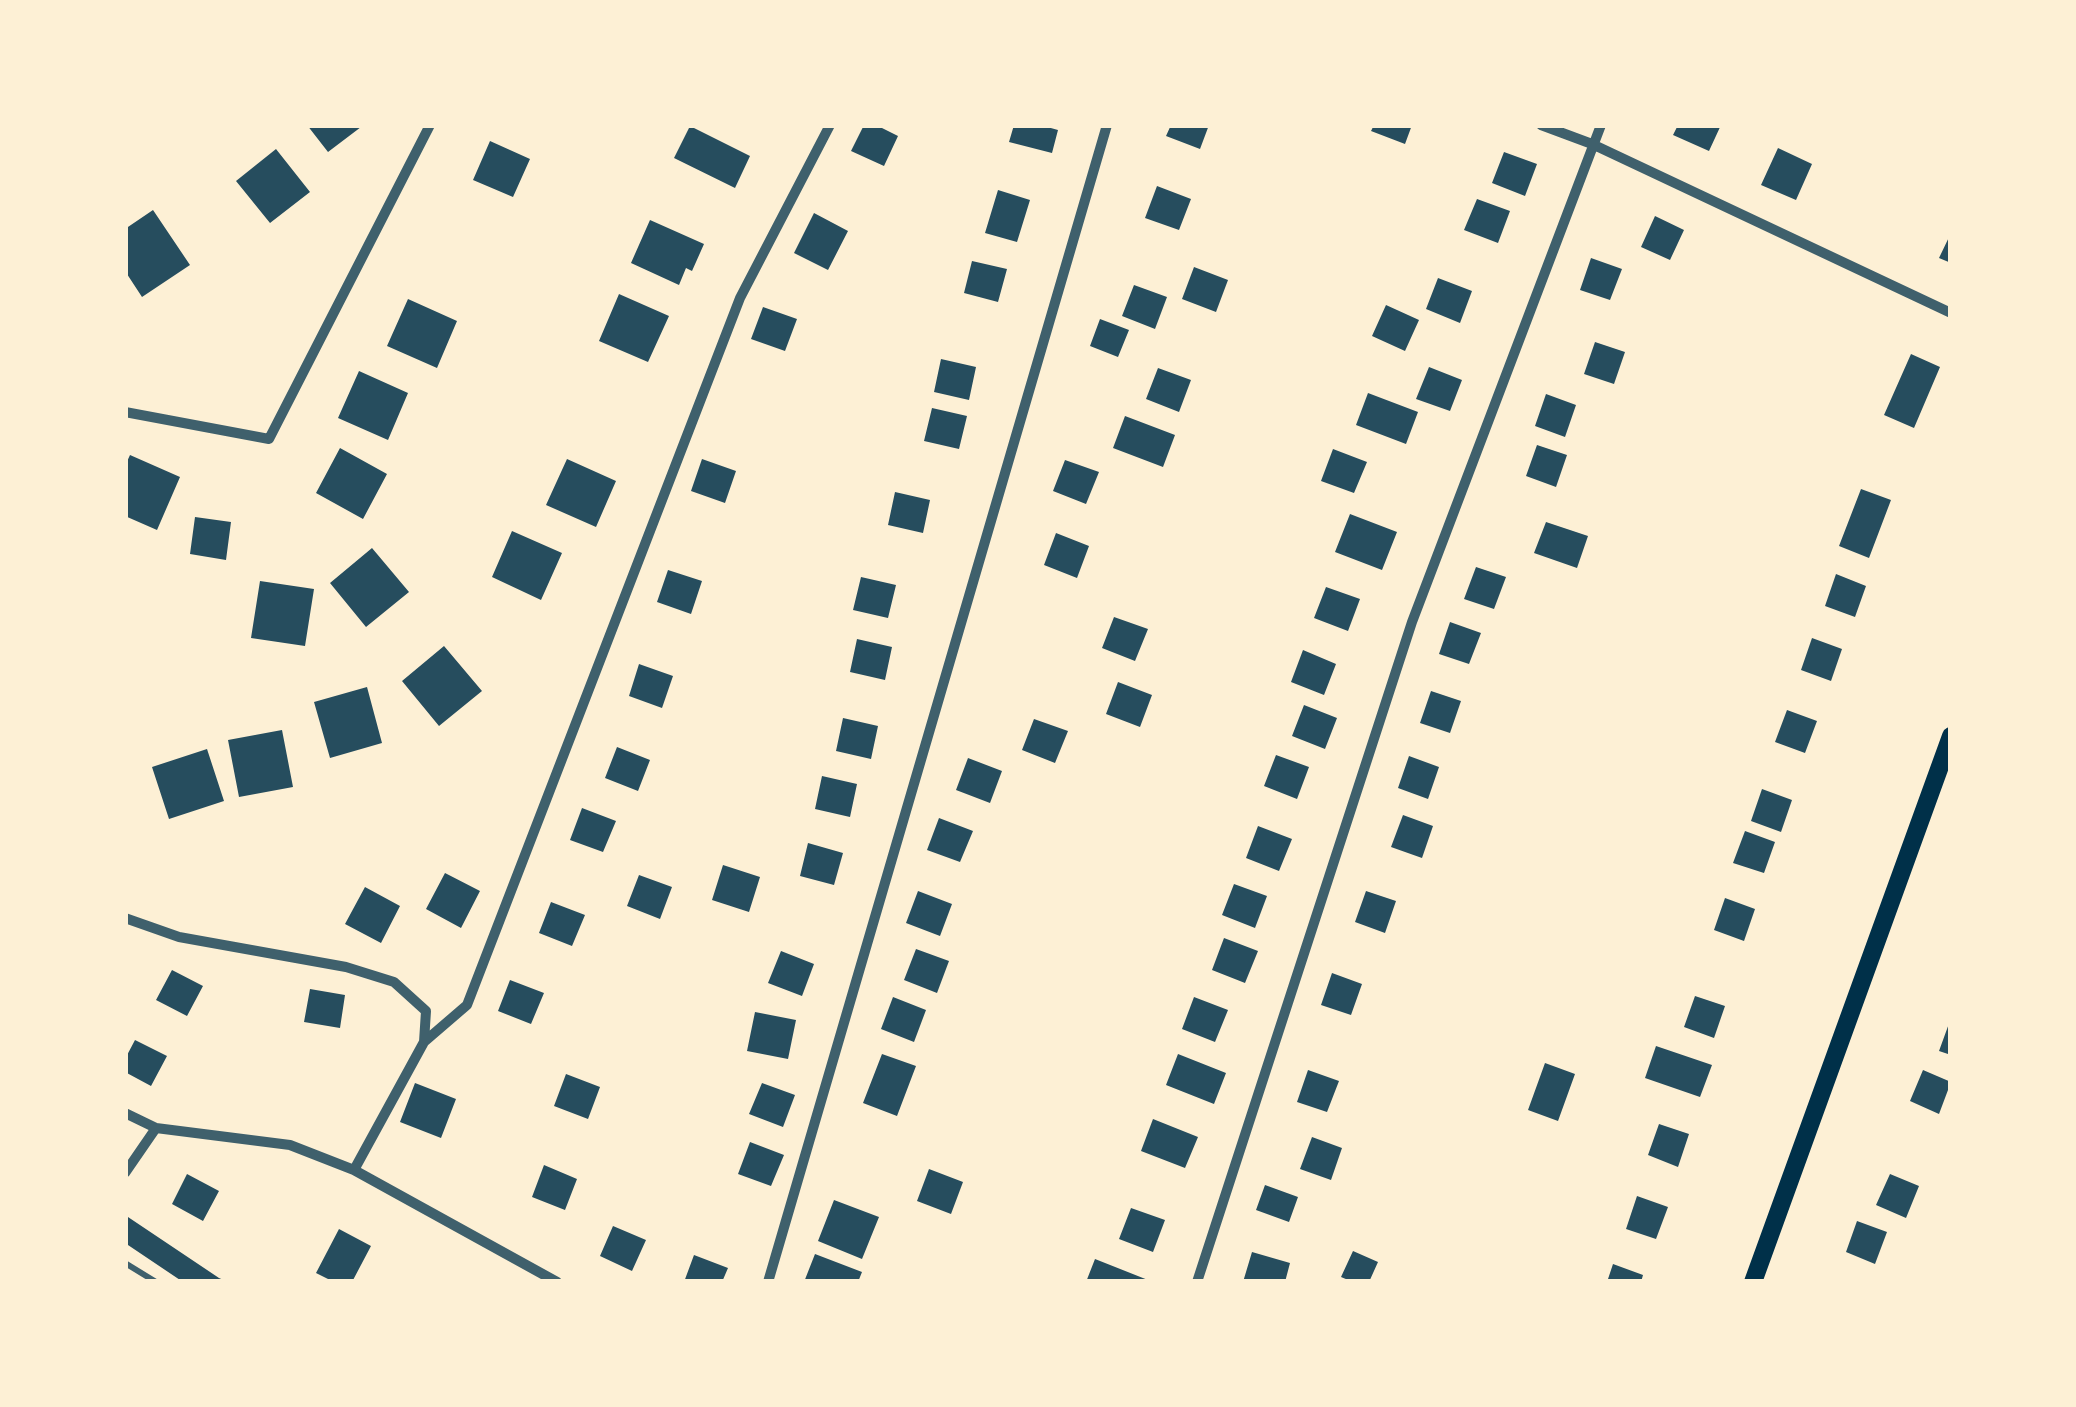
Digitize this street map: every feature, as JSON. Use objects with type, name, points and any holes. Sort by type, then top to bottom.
[{"type":"main road","points":[[1753,1282],[1951,736]]},
{"type":"street","points":[[125,412],[269,439],[430,125]]},
{"type":"street","points":[[354,1170],[424,1042],[467,1005],[740,298],[830,125]]},
{"type":"street","points":[[768,1282],[1107,125]]},
{"type":"street","points":[[1541,125],[1592,144],[1951,314]]},
{"type":"street","points":[[1197,1282],[1412,622],[1601,125]]},
{"type":"street","points":[[125,918],[179,937],[346,967],[394,982],[426,1011],[424,1042]]},
{"type":"street","points":[[125,1112],[156,1128],[290,1145],[354,1170],[551,1281]]},
{"type":"street","points":[[125,1173],[156,1128]]},
{"type":"lane","points":[[125,1263],[156,1282]]},
{"type":"building","points":[[307,125],[359,125],[361,127],[328,152]]},
{"type":"building","points":[[864,125],[876,125],[898,136],[884,166],[851,151]]},
{"type":"building","points":[[1014,125],[1058,130],[1052,153],[1009,142]]},
{"type":"building","points":[[1171,125],[1209,125],[1200,149],[1166,136]]},
{"type":"building","points":[[1374,125],[1412,125],[1405,144],[1371,131]]},
{"type":"building","points":[[1678,125],[1721,125],[1709,151],[1673,135]]},
{"type":"building","points":[[690,126],[750,156],[735,188],[674,158]]},
{"type":"building","points":[[490,141],[530,159],[513,197],[473,180]]},
{"type":"building","points":[[1778,148],[1812,164],[1796,200],[1761,185]]},
{"type":"building","points":[[276,149],[310,192],[270,223],[236,181]]},
{"type":"building","points":[[1504,152],[1537,164],[1525,196],[1492,183]]},
{"type":"building","points":[[1157,186],[1191,199],[1179,230],[1145,218]]},
{"type":"building","points":[[998,190],[1030,200],[1017,242],[985,233]]},
{"type":"building","points":[[1477,199],[1510,211],[1498,243],[1464,230]]},
{"type":"building","points":[[153,210],[190,265],[142,297],[125,271],[125,229]]},
{"type":"building","points":[[814,213],[848,231],[828,270],[794,253]]},
{"type":"building","points":[[1655,216],[1684,230],[1670,260],[1641,247]]},
{"type":"building","points":[[650,220],[704,244],[692,271],[686,268],[679,285],[631,263]]},
{"type":"building","points":[[1951,233],[1951,263],[1939,258]]},
{"type":"building","points":[[1591,258],[1622,269],[1610,300],[1580,290]]},
{"type":"building","points":[[972,261],[1007,269],[998,302],[964,293]]},
{"type":"building","points":[[1194,267],[1228,280],[1216,312],[1182,299]]},
{"type":"building","points":[[1438,278],[1472,291],[1460,323],[1426,309]]},
{"type":"building","points":[[1134,285],[1167,297],[1155,329],[1122,316]]},
{"type":"building","points":[[619,294],[669,316],[648,362],[599,341]]},
{"type":"building","points":[[408,299],[457,321],[437,368],[387,346]]},
{"type":"building","points":[[1386,305],[1419,320],[1405,351],[1372,336]]},
{"type":"building","points":[[763,307],[797,319],[785,351],[751,339]]},
{"type":"building","points":[[1100,319],[1129,330],[1118,357],[1090,346]]},
{"type":"building","points":[[1595,342],[1625,352],[1614,384],[1584,374]]},
{"type":"building","points":[[1911,354],[1940,367],[1914,428],[1884,415]]},
{"type":"building","points":[[941,359],[976,367],[969,400],[934,392]]},
{"type":"building","points":[[1429,367],[1462,380],[1450,411],[1416,399]]},
{"type":"building","points":[[1158,368],[1191,380],[1179,412],[1146,399]]},
{"type":"building","points":[[359,371],[408,393],[388,440],[338,418]]},
{"type":"building","points":[[1368,393],[1418,412],[1406,444],[1356,425]]},
{"type":"building","points":[[1546,394],[1576,405],[1565,437],[1535,426]]},
{"type":"building","points":[[932,408],[967,416],[959,449],[924,441]]},
{"type":"building","points":[[1125,416],[1175,435],[1163,467],[1113,448]]},
{"type":"building","points":[[1537,445],[1567,455],[1556,487],[1526,476]]},
{"type":"building","points":[[340,448],[387,474],[363,519],[316,493]]},
{"type":"building","points":[[1333,449],[1367,462],[1354,493],[1321,481]]},
{"type":"building","points":[[130,455],[180,477],[157,530],[125,516],[125,466]]},
{"type":"building","points":[[567,459],[616,481],[596,527],[546,505]]},
{"type":"building","points":[[702,459],[736,471],[725,503],[691,491]]},
{"type":"building","points":[[1065,460],[1099,472],[1086,504],[1053,491]]},
{"type":"building","points":[[1861,489],[1891,500],[1869,558],[1839,546]]},
{"type":"building","points":[[895,492],[930,500],[923,533],[888,525]]},
{"type":"building","points":[[1350,514],[1397,532],[1382,570],[1335,552]]},
{"type":"building","points":[[195,517],[231,522],[226,560],[190,554]]},
{"type":"building","points":[[1546,522],[1588,536],[1577,568],[1534,553]]},
{"type":"building","points":[[512,531],[562,553],[541,600],[492,577]]},
{"type":"building","points":[[1056,533],[1089,546],[1077,578],[1044,565]]},
{"type":"building","points":[[372,548],[409,592],[366,627],[330,583]]},
{"type":"building","points":[[1476,567],[1506,577],[1494,609],[1464,599]]},
{"type":"building","points":[[668,570],[702,581],[691,614],[657,602]]},
{"type":"building","points":[[1836,574],[1866,586],[1855,617],[1825,606]]},
{"type":"building","points":[[861,577],[896,585],[888,618],[853,610]]},
{"type":"building","points":[[260,581],[314,589],[305,646],[251,638]]},
{"type":"building","points":[[1326,587],[1360,599],[1348,631],[1314,618]]},
{"type":"building","points":[[1114,617],[1148,629],[1135,661],[1102,648]]},
{"type":"building","points":[[1450,622],[1481,633],[1469,664],[1439,654]]},
{"type":"building","points":[[1812,638],[1842,649],[1831,681],[1801,670]]},
{"type":"building","points":[[857,639],[892,647],[885,680],[850,672]]},
{"type":"building","points":[[444,646],[482,691],[439,726],[402,681]]},
{"type":"building","points":[[1303,650],[1336,664],[1324,695],[1291,682]]},
{"type":"building","points":[[639,664],[673,676],[662,708],[629,696]]},
{"type":"building","points":[[1118,682],[1152,695],[1140,727],[1106,714]]},
{"type":"building","points":[[367,687],[382,743],[330,758],[314,702]]},
{"type":"building","points":[[1431,691],[1461,701],[1450,733],[1420,723]]},
{"type":"building","points":[[1304,705],[1337,718],[1325,749],[1292,736]]},
{"type":"building","points":[[1787,710],[1817,721],[1805,753],[1775,742]]},
{"type":"building","points":[[843,718],[878,726],[871,759],[836,751]]},
{"type":"building","points":[[1034,719],[1068,731],[1055,763],[1022,750]]},
{"type":"building","points":[[282,730],[293,787],[239,797],[228,740]]},
{"type":"building","points":[[617,747],[650,760],[638,791],[605,778]]},
{"type":"building","points":[[207,749],[224,801],[169,819],[152,767]]},
{"type":"building","points":[[1276,755],[1309,767],[1297,799],[1264,786]]},
{"type":"building","points":[[1409,756],[1439,767],[1428,799],[1398,788]]},
{"type":"building","points":[[968,758],[1002,771],[990,803],[956,790]]},
{"type":"building","points":[[822,776],[857,784],[850,817],[815,809]]},
{"type":"building","points":[[1762,789],[1792,800],[1781,832],[1751,821]]},
{"type":"building","points":[[582,808],[616,821],[603,852],[570,840]]},
{"type":"building","points":[[1403,815],[1433,826],[1422,858],[1391,847]]},
{"type":"building","points":[[939,818],[973,831],[960,862],[927,850]]},
{"type":"building","points":[[1258,826],[1292,839],[1279,871],[1246,858]]},
{"type":"building","points":[[1745,831],[1775,842],[1764,873],[1733,863]]},
{"type":"building","points":[[808,843],[843,853],[834,885],[800,876]]},
{"type":"building","points":[[723,865],[760,877],[749,912],[712,900]]},
{"type":"building","points":[[445,873],[480,891],[461,928],[426,909]]},
{"type":"building","points":[[639,875],[672,887],[660,919],[627,906]]},
{"type":"building","points":[[1234,884],[1267,896],[1255,928],[1222,915]]},
{"type":"building","points":[[365,887],[400,906],[381,943],[345,924]]},
{"type":"building","points":[[918,891],[952,904],[940,936],[906,923]]},
{"type":"building","points":[[1366,891],[1396,901],[1385,933],[1355,922]]},
{"type":"building","points":[[1725,898],[1755,909],[1744,941],[1714,930]]},
{"type":"building","points":[[551,902],[585,915],[572,946],[539,933]]},
{"type":"building","points":[[1224,938],[1258,951],[1245,983],[1212,970]]},
{"type":"building","points":[[916,949],[949,961],[937,993],[904,980]]},
{"type":"building","points":[[781,951],[814,964],[802,996],[768,983]]},
{"type":"building","points":[[172,970],[203,986],[187,1016],[156,1000]]},
{"type":"building","points":[[1332,973],[1362,984],[1351,1015],[1321,1005]]},
{"type":"building","points":[[510,980],[544,993],[531,1024],[498,1011]]},
{"type":"building","points":[[310,989],[345,995],[340,1028],[304,1022]]},
{"type":"building","points":[[1695,996],[1725,1006],[1714,1038],[1684,1027]]},
{"type":"building","points":[[893,997],[926,1010],[914,1042],[881,1029]]},
{"type":"building","points":[[1194,997],[1228,1010],[1215,1042],[1182,1029]]},
{"type":"building","points":[[755,1012],[796,1020],[788,1059],[747,1051]]},
{"type":"building","points":[[1951,1018],[1951,1055],[1939,1051]]},
{"type":"building","points":[[135,1040],[167,1056],[151,1086],[125,1072],[125,1059]]},
{"type":"building","points":[[1656,1046],[1712,1065],[1700,1097],[1645,1078]]},
{"type":"building","points":[[882,1054],[916,1066],[897,1116],[863,1103]]},
{"type":"building","points":[[1178,1054],[1226,1073],[1214,1104],[1166,1085]]},
{"type":"building","points":[[1545,1063],[1575,1074],[1558,1121],[1528,1110]]},
{"type":"building","points":[[1308,1070],[1339,1081],[1327,1112],[1297,1102]]},
{"type":"building","points":[[1923,1070],[1951,1082],[1939,1114],[1910,1101]]},
{"type":"building","points":[[566,1074],[600,1087],[588,1119],[554,1106]]},
{"type":"building","points":[[415,1083],[456,1099],[441,1138],[400,1122]]},
{"type":"building","points":[[762,1083],[795,1095],[783,1127],[749,1114]]},
{"type":"building","points":[[1153,1119],[1198,1137],[1185,1168],[1141,1151]]},
{"type":"building","points":[[1659,1124],[1689,1134],[1678,1167],[1648,1155]]},
{"type":"building","points":[[1312,1137],[1342,1148],[1331,1180],[1300,1169]]},
{"type":"building","points":[[750,1142],[784,1155],[771,1186],[738,1174]]},
{"type":"building","points":[[544,1165],[577,1179],[565,1210],[532,1197]]},
{"type":"building","points":[[929,1169],[963,1182],[951,1214],[917,1201]]},
{"type":"building","points":[[187,1174],[219,1191],[203,1221],[172,1204]]},
{"type":"building","points":[[1890,1174],[1919,1186],[1906,1218],[1876,1205]]},
{"type":"building","points":[[1265,1185],[1298,1197],[1289,1222],[1256,1210]]},
{"type":"building","points":[[1637,1196],[1668,1207],[1656,1239],[1626,1229]]},
{"type":"building","points":[[834,1200],[879,1217],[862,1259],[818,1241]]},
{"type":"building","points":[[1131,1208],[1165,1220],[1153,1252],[1119,1239]]},
{"type":"building","points":[[125,1215],[228,1282],[183,1282],[125,1243]]},
{"type":"building","points":[[1857,1221],[1887,1232],[1875,1264],[1846,1252]]},
{"type":"building","points":[[613,1226],[646,1240],[632,1271],[600,1256]]},
{"type":"building","points":[[339,1229],[371,1246],[352,1282],[334,1282],[316,1273]]},
{"type":"building","points":[[1353,1251],[1378,1262],[1369,1282],[1341,1277]]},
{"type":"building","points":[[1252,1252],[1290,1263],[1285,1282],[1243,1282]]},
{"type":"building","points":[[815,1254],[862,1272],[858,1282],[804,1282]]},
{"type":"building","points":[[694,1255],[728,1268],[722,1282],[684,1282]]},
{"type":"building","points":[[1095,1259],[1153,1282],[1086,1282]]},
{"type":"building","points":[[1613,1264],[1643,1275],[1641,1282],[1607,1282]]}]
